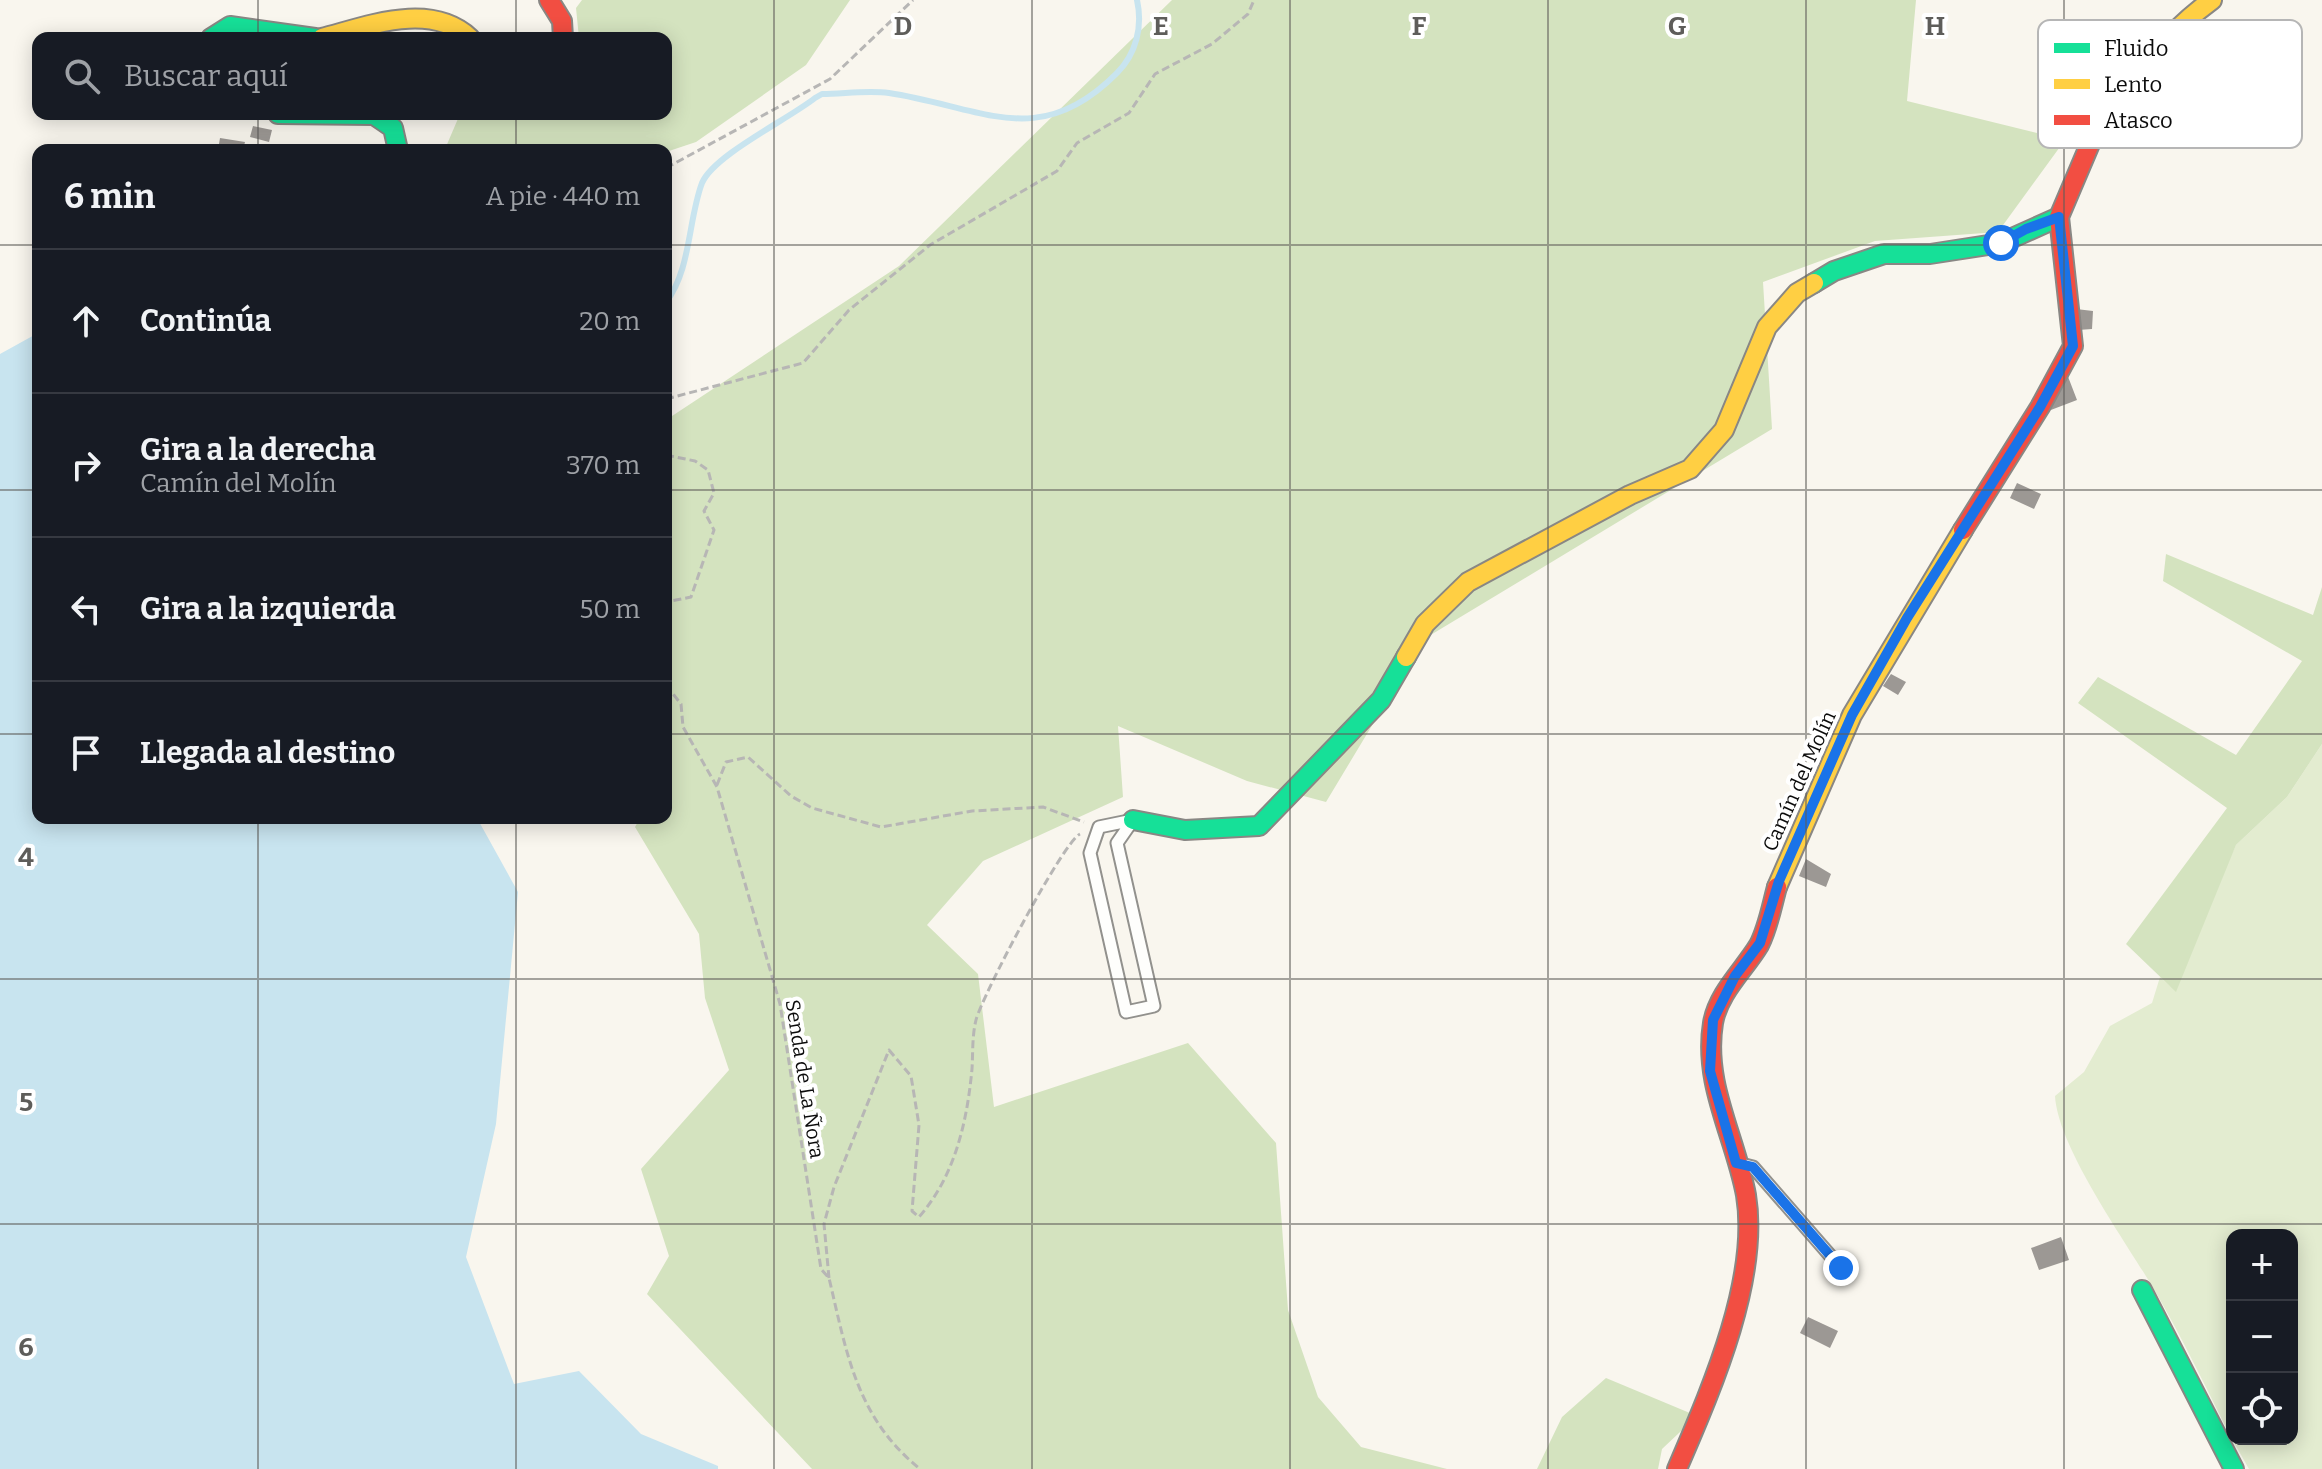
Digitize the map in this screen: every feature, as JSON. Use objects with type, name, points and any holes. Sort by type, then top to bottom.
[{"type":"street","points":[[549,0],[562,21],[563,32]]},
{"type":"street","name":"Camín del Molín","points":[[2185,20],[2212,0]]},
{"type":"street","points":[[345,32],[396,19],[429,15],[447,17],[466,32]]},
{"type":"street","points":[[220,32],[230,26],[272,32]]},
{"type":"street","points":[[386,120],[399,137],[398,144]]},
{"type":"street","name":"Camín del Molín","points":[[1677,1469],[1724,1359],[1745,1261],[1746,1196],[1710,1071],[1713,1020],[1735,976],[1760,943],[1779,881],[1852,715],[1907,618],[2040,407],[2073,346],[2059,217],[2088,148]]},
{"type":"street","points":[[1133,820],[1185,830],[1259,826],[1381,700],[1425,624],[1468,582],[1630,495],[1690,469],[1724,430],[1767,327],[1797,293],[1834,271],[1884,254],[1930,254],[2001,243],[2026,229],[2059,217]]},
{"type":"street","points":[[2142,1290],[2234,1469]]},
{"type":"lane","points":[[1133,820],[1117,843],[1154,1006],[1126,1012],[1090,853],[1099,827],[1133,820]]},
{"type":"lane","points":[[1736,1163],[1753,1167],[1841,1268]]},
{"type":"path","points":[[672,165],[830,79],[913,0]]},
{"type":"path","points":[[672,397],[803,363],[849,310],[930,245],[1057,171],[1077,143],[1129,113],[1143,98],[1155,74],[1212,44],[1248,14],[1254,0]]},
{"type":"path","points":[[672,456],[695,461],[708,470],[714,493],[704,511],[714,530],[691,597],[672,601]]},
{"type":"path","name":"Senda de La Ñora","points":[[672,693],[681,704],[683,727],[717,787],[780,1004],[821,1269],[829,1278],[851,1367],[868,1412],[900,1453],[920,1469]]},
{"type":"path","points":[[717,787],[726,762],[748,757],[791,796],[812,808],[881,827],[972,811],[1043,807],[1099,827]]},
{"type":"path","points":[[829,1278],[824,1224],[834,1187],[889,1050],[911,1076],[919,1125],[912,1211],[919,1217],[934,1200],[965,1124],[976,1021],[989,985],[1053,868],[1075,836],[1099,827]]},
{"type":"green space","points":[[582,0],[850,0],[806,65],[696,142],[672,150],[672,144],[447,144],[457,120],[672,120],[672,32],[578,32],[576,8]]},
{"type":"green space","points":[[1172,0],[1916,0],[1907,101],[2038,133],[2038,148],[2059,148],[1998,232],[1875,241],[1763,282],[1772,429],[1424,639],[1326,802],[1247,781],[1118,726],[1123,797],[983,861],[927,925],[978,974],[994,1107],[1188,1043],[1276,1143],[1288,1310],[1318,1397],[1361,1447],[1447,1469],[812,1469],[647,1294],[669,1256],[641,1169],[729,1070],[705,998],[699,934],[635,827],[637,824],[672,824],[672,416],[899,266]]},
{"type":"green space","points":[[2166,554],[2313,615],[2322,587],[2322,744],[2287,797],[2236,845],[2176,992],[2126,944],[2227,808],[2078,703],[2098,677],[2236,755],[2302,661],[2163,581]]},
{"type":"green space","points":[[2322,744],[2322,1469],[2249,1469],[2235,1445],[2298,1445],[2298,1229],[2226,1229],[2226,1427],[2165,1309],[2081,1168],[2068,1142],[2055,1096],[2084,1072],[2110,1026],[2152,1003],[2160,977],[2170,986],[2236,845],[2287,797]]},
{"type":"green space","points":[[1606,1378],[1697,1416],[1662,1449],[1658,1469],[1537,1469],[1562,1417]]},
{"type":"water","points":[[32,336],[32,824],[480,824],[518,892],[496,1124],[466,1257],[514,1384],[579,1371],[641,1434],[718,1466],[718,1469],[0,1469],[0,354]]},
{"type":"building","points":[[253,126],[272,130],[269,142],[250,137]]},
{"type":"building","points":[[220,138],[245,142],[244,144],[219,144]]},
{"type":"building","points":[[2076,309],[2093,311],[2092,329],[2078,330]]},
{"type":"building","points":[[2067,374],[2077,400],[2043,413]]},
{"type":"building","points":[[2017,483],[2041,494],[2034,509],[2010,498]]},
{"type":"building","points":[[1891,674],[1906,682],[1898,695],[1883,686]]},
{"type":"building","points":[[1806,859],[1831,874],[1826,887],[1799,876]]},
{"type":"building","points":[[2061,1237],[2069,1260],[2039,1270],[2031,1248]]},
{"type":"building","points":[[1808,1317],[1838,1331],[1830,1348],[1800,1333]]},
{"type":"waterway","points":[[672,292],[685,260],[697,197],[709,172],[736,150],[815,98],[822,94],[881,92],[1009,118],[1035,118],[1062,111],[1089,97],[1124,66],[1138,30],[1137,0]]},
{"type":"traffic: fast","points":[[220,32],[230,26],[272,32]]},
{"type":"traffic: fast","points":[[381,120],[393,128],[397,144]]},
{"type":"traffic: fast","points":[[1814,283],[1834,271],[1884,254],[1930,254],[2001,243],[2059,217]]},
{"type":"traffic: fast","points":[[1133,820],[1185,830],[1259,826],[1381,700],[1406,657]]},
{"type":"traffic: fast","points":[[2142,1290],[2234,1469]]},
{"type":"traffic: slow","points":[[2187,20],[2212,0]]},
{"type":"traffic: slow","points":[[344,32],[378,23],[418,19],[436,21],[461,32]]},
{"type":"traffic: slow","points":[[1406,657],[1425,624],[1468,582],[1630,495],[1690,469],[1724,430],[1767,327],[1797,293],[1814,283]]},
{"type":"traffic: slow","points":[[1777,887],[1852,715],[1963,530]]},
{"type":"traffic: jam","points":[[549,0],[562,21],[563,32]]},
{"type":"traffic: jam","points":[[1963,530],[2040,407],[2073,346],[2059,217],[2088,148]]},
{"type":"traffic: jam","points":[[1677,1469],[1717,1371],[1739,1299],[1746,1263],[1746,1195],[1716,1089],[1712,1067],[1713,1023],[1720,1002],[1762,938],[1777,887]]},
{"type":"route","points":[[1841,1268],[1753,1167],[1736,1163],[1710,1071],[1713,1020],[1735,976],[1760,943],[1779,881],[1852,715],[1907,618],[2040,407],[2073,346],[2059,217],[2026,229],[2001,243]]}]
